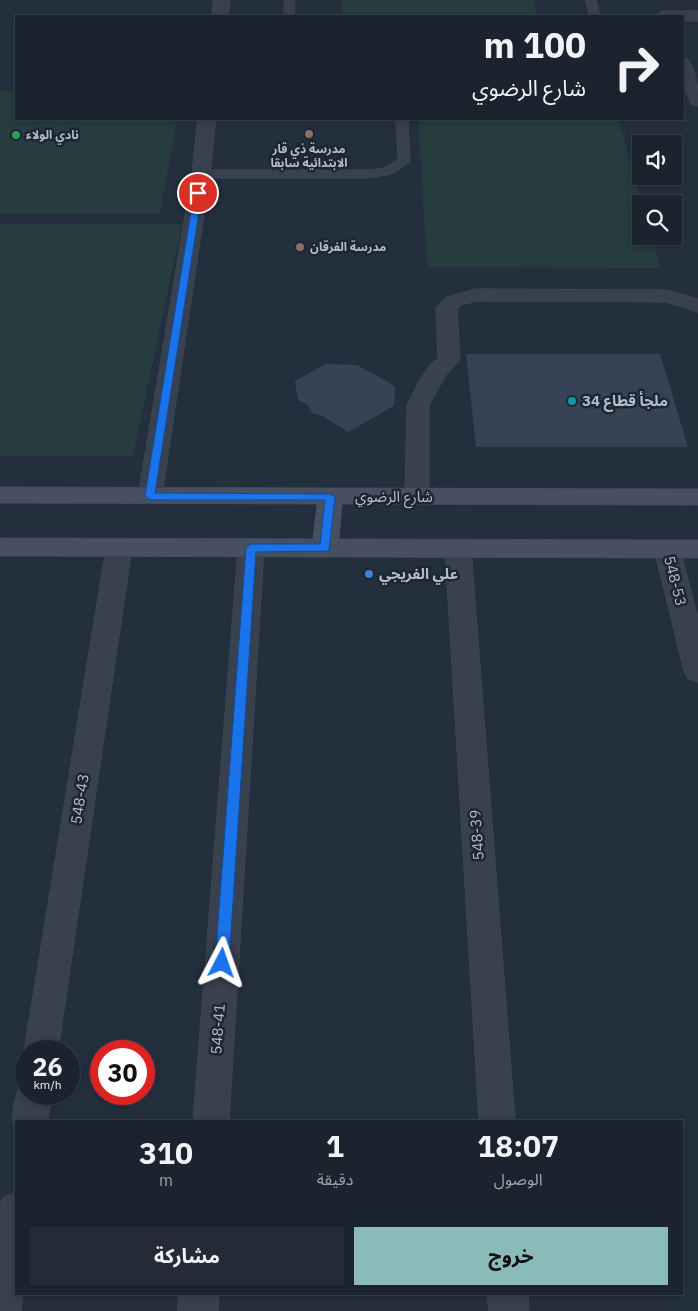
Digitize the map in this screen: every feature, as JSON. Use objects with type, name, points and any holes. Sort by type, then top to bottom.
[{"type":"street","points":[[220,15],[222,0]]},
{"type":"street","points":[[658,0],[664,15]]},
{"type":"street","points":[[684,16],[698,16]]},
{"type":"street","points":[[684,67],[698,101]]},
{"type":"street","points":[[150,496],[201,174],[207,120]]},
{"type":"street","points":[[417,497],[418,405],[438,370],[449,360],[446,308],[454,301],[476,295],[632,295],[668,296],[698,306]]},
{"type":"street","name":"شارع الرضوي","points":[[0,495],[698,497]]},
{"type":"street","points":[[325,548],[330,497]]},
{"type":"street","points":[[0,547],[698,549]]},
{"type":"street","name":"548-43","points":[[43,1040],[119,548]]},
{"type":"street","name":"548-41","points":[[211,1120],[251,548]]},
{"type":"street","name":"548-39","points":[[458,548],[497,1120]]},
{"type":"street","name":"548-53","points":[[667,549],[698,672]]},
{"type":"street","points":[[30,1120],[32,1105]]},
{"type":"street","points":[[1,1311],[15,1219]]},
{"type":"street","points":[[198,1311],[199,1295]]},
{"type":"street","points":[[508,1295],[510,1311]]},
{"type":"lane","points":[[288,15],[290,0]]},
{"type":"lane","points":[[591,0],[596,15]]},
{"type":"lane","points":[[201,174],[369,174],[387,170],[404,162],[402,120]]},
{"type":"green space","points":[[342,0],[534,0],[537,15],[341,15]]},
{"type":"green space","points":[[0,91],[15,91],[15,120],[177,120],[160,214],[0,213]]},
{"type":"green space","points":[[418,120],[618,120],[632,169],[632,185],[637,185],[639,195],[632,195],[632,245],[654,245],[660,268],[427,267]]},
{"type":"green space","points":[[0,224],[182,224],[133,456],[0,456]]},
{"type":"building","name":"ملجأ قطاع 34","points":[[466,354],[660,354],[688,447],[476,447]]},
{"type":"building","points":[[326,364],[357,365],[395,386],[394,406],[348,432],[323,416],[312,413],[308,405],[298,400],[295,381]]},
{"type":"place","name":"مدرسة ذي قار الابتدائية سابقا","points":[[309,134]]},
{"type":"place","name":"نادي الولاء","points":[[16,135]]},
{"type":"place","name":"مدرسة الفرقان","points":[[300,247]]},
{"type":"place","name":"ملجأ قطاع 34","points":[[572,401]]},
{"type":"place","name":"علي الفريجي","points":[[369,574]]},
{"type":"route","points":[[198,193],[150,496],[330,497],[325,548],[251,548],[222,963]]}]
